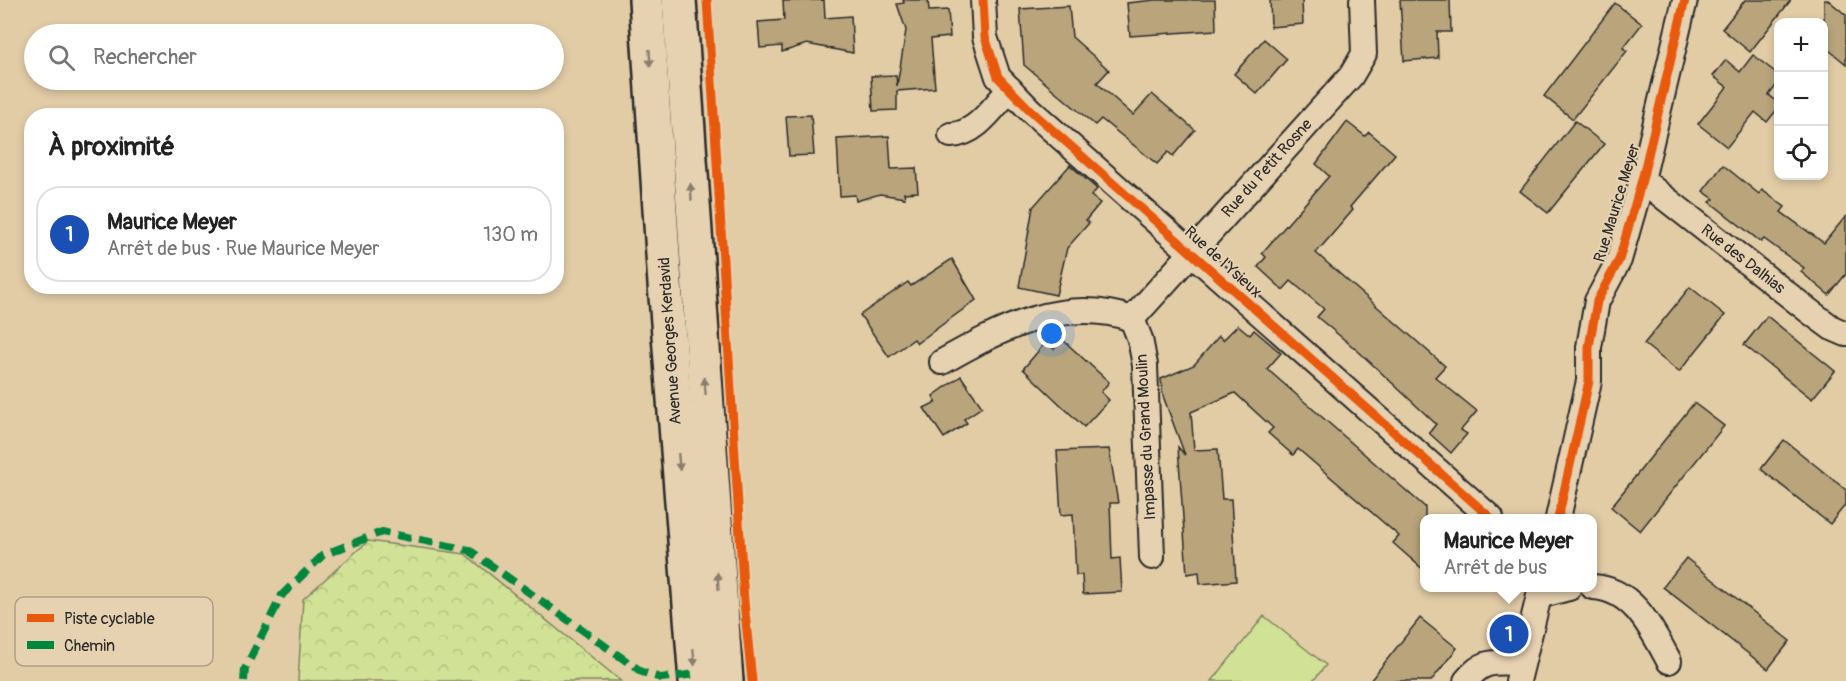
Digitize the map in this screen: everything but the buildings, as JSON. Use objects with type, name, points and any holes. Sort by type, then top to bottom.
[{"type":"main road","name":"Avenue Georges Kerdavid","points":[[646,0],[665,284],[696,681]]},
{"type":"main road","name":"Avenue Georges Kerdavid","points":[[679,0],[726,681]]},
{"type":"street","name":"Rue de l'Ysieux","points":[[983,0],[985,37],[998,77],[1190,253],[1485,514]]},
{"type":"street","name":"Rue du Petit Rosne","points":[[1132,319],[1351,76],[1364,54],[1362,0]]},
{"type":"street","name":"Rue Maurice Meyer","points":[[1559,514],[1589,381],[1589,346],[1597,301],[1619,260],[1642,180],[1685,0]]},
{"type":"street","points":[[951,135],[967,132],[973,128],[1010,89]]},
{"type":"street","name":"Rue des Dalhias","points":[[1642,180],[1832,328],[1846,334]]},
{"type":"street","points":[[942,362],[993,334],[1018,324],[1056,314],[1107,311],[1132,319]]},
{"type":"street","name":"Impasse du Grand Moulin","points":[[1132,319],[1140,339],[1145,365],[1152,557]]},
{"type":"street","points":[[1597,587],[1623,598],[1643,614],[1669,661]]},
{"type":"street","points":[[1466,681],[1476,669],[1487,663],[1520,672],[1540,592]]},
{"type":"green space","points":[[368,541],[465,554],[621,681],[298,681],[303,599]]},
{"type":"green space","points":[[1264,616],[1326,665],[1313,681],[1212,681]]},
{"type":"marked path","points":[[244,681],[245,669],[282,595],[323,555],[382,532],[469,550],[642,672],[661,678],[696,674]]},
{"type":"cycle path","points":[[707,0],[744,602],[752,681]]},
{"type":"cycle path","points":[[983,0],[985,37],[998,77],[1030,110],[1486,514]]},
{"type":"cycle path","points":[[1559,514],[1589,381],[1589,347],[1597,301],[1619,260],[1642,180],[1685,0]]},
{"type":"place","name":"Maurice Meyer","points":[[1509,634]]}]
